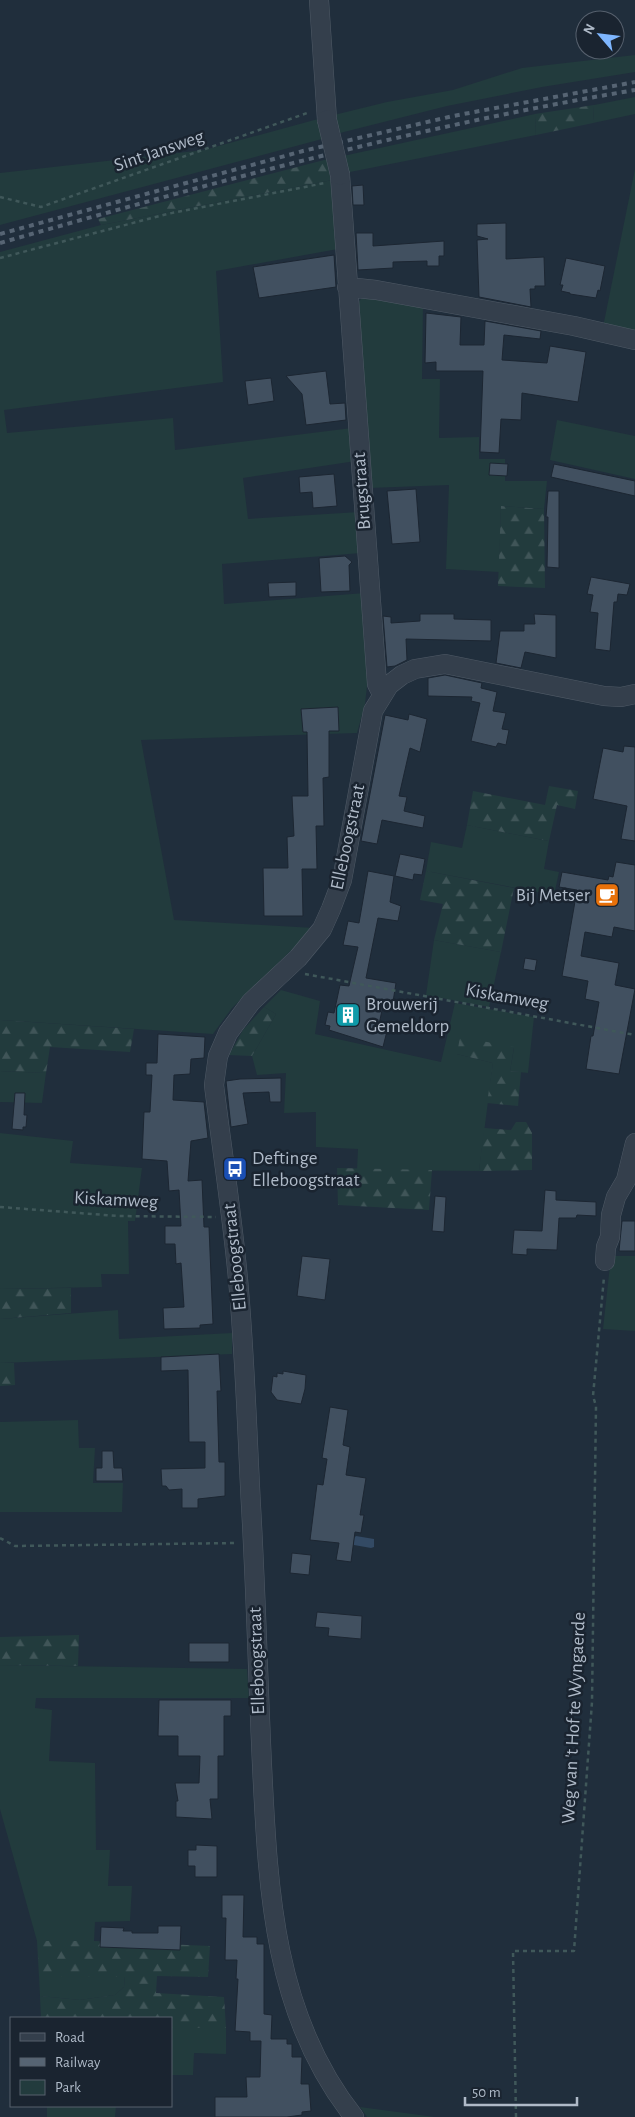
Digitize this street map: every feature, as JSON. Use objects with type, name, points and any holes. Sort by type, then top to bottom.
[{"type":"street","name":"Brugstraat","points":[[318,0],[326,114],[340,178],[377,684],[382,694]]},
{"type":"street","points":[[347,287],[386,292],[574,326],[635,340]]},
{"type":"street","name":"Elleboogstraat","points":[[354,2117],[325,2072],[304,2030],[287,1985],[279,1952],[271,1902],[266,1841],[242,1323],[214,1085],[218,1056],[228,1033],[242,1012],[298,958],[322,929],[342,880],[373,711],[388,685],[415,669],[445,664],[604,696],[621,697],[635,694]]},
{"type":"street","points":[[605,1261],[606,1247],[610,1237],[611,1216],[616,1197],[626,1180],[635,1143]]},
{"type":"path","name":"Sint Jansweg","points":[[0,197],[41,207],[326,114]]},
{"type":"path","points":[[0,258],[167,214],[340,178]]},
{"type":"path","name":"Kiskamweg","points":[[286,970],[635,1035]]},
{"type":"path","name":"Kiskamweg","points":[[0,1206],[118,1216],[231,1217]]},
{"type":"path","name":"Weg van 't Hof te Wyngaerde","points":[[516,2117],[513,1951],[574,1951],[592,1702],[596,1406],[593,1396],[605,1261]]},
{"type":"path","points":[[0,1538],[14,1546],[253,1543]]},
{"type":"green space","points":[[635,55],[635,72],[542,87],[447,106],[336,134],[334,115],[387,102],[453,90],[522,68],[592,60],[625,60],[625,56]]},
{"type":"green space","points":[[635,97],[635,114],[593,123],[594,105]]},
{"type":"green space","points":[[594,105],[593,123],[536,135],[535,114]]},
{"type":"green space","points":[[535,114],[536,135],[345,173],[343,156]]},
{"type":"green space","points":[[318,119],[322,139],[0,225],[0,173],[204,150]]},
{"type":"green space","points":[[328,159],[332,180],[101,225],[98,219]]},
{"type":"green space","points":[[635,169],[635,334],[603,327]]},
{"type":"green space","points":[[332,180],[338,249],[216,271],[223,382],[4,410],[7,433],[173,418],[175,450],[352,428],[356,461],[243,478],[248,519],[359,512],[361,553],[222,564],[224,604],[365,593],[368,677],[365,704],[357,733],[141,740],[174,920],[314,928],[232,1008],[213,1034],[0,1020],[0,252],[101,225]]},
{"type":"green space","points":[[373,294],[423,305],[422,379],[440,379],[439,438],[479,437],[479,459],[505,459],[505,481],[547,481],[544,509],[501,506],[499,572],[446,569],[449,485],[369,488],[355,306],[361,299]]},
{"type":"green space","points":[[557,420],[635,436],[635,479],[550,460]]},
{"type":"green space","points":[[501,506],[544,509],[545,588],[498,586]]},
{"type":"green space","points":[[549,786],[578,791],[575,809],[557,805],[549,841],[467,825],[473,791],[545,805]]},
{"type":"green space","points":[[467,825],[549,841],[544,869],[559,872],[554,895],[426,871],[431,842],[462,848]]},
{"type":"green space","points":[[426,871],[514,888],[501,952],[434,940],[443,904],[420,900]]},
{"type":"green space","points":[[434,940],[501,952],[489,1007],[426,995]]},
{"type":"green space","points":[[281,990],[320,1001],[315,1034],[441,1062],[455,1003],[534,1017],[528,1073],[510,1071],[514,1048],[457,1054],[493,1063],[479,1171],[357,1170],[358,1149],[316,1147],[316,1112],[284,1113],[286,1073],[257,1075],[252,1056],[276,1014],[264,1007]]},
{"type":"green space","points":[[264,1007],[276,1014],[252,1056],[229,1055],[243,1030]]},
{"type":"green space","points":[[0,1020],[134,1029],[130,1052],[50,1047],[46,1073],[0,1071]]},
{"type":"green space","points":[[460,1037],[514,1047],[510,1071],[521,1072],[518,1106],[487,1103],[493,1063],[457,1054]]},
{"type":"green space","points":[[0,1071],[46,1073],[42,1103],[0,1102]]},
{"type":"green space","points":[[516,1122],[526,1122],[532,1133],[532,1170],[479,1171],[484,1128],[511,1130]]},
{"type":"green space","points":[[0,1133],[73,1141],[70,1163],[142,1168],[135,1221],[128,1221],[129,1274],[101,1274],[102,1287],[0,1289]]},
{"type":"green space","points":[[337,1168],[432,1170],[429,1210],[338,1205]]},
{"type":"green space","points":[[611,1256],[635,1256],[635,1331],[603,1329]]},
{"type":"green space","points":[[71,1288],[71,1313],[0,1319],[0,1289]]},
{"type":"green space","points":[[118,1310],[119,1339],[232,1333],[232,1354],[0,1363],[0,1319]]},
{"type":"green space","points":[[0,1363],[14,1363],[15,1385],[0,1386]]},
{"type":"green space","points":[[78,1420],[79,1448],[95,1448],[93,1483],[123,1483],[122,1512],[0,1512],[0,1422]]},
{"type":"green space","points":[[79,1635],[78,1666],[0,1665],[0,1637]]},
{"type":"green space","points":[[0,1665],[247,1669],[249,1698],[36,1698],[35,1708],[52,1710],[49,1761],[95,1763],[96,1850],[110,1850],[108,1886],[132,1886],[130,1921],[95,1922],[94,1941],[37,1941],[0,1809]]},
{"type":"green space","points":[[37,1941],[94,1941],[210,1946],[208,1977],[157,1976],[156,1993],[224,1997],[226,2028],[172,2028],[172,2017],[41,2017],[40,1996],[80,2000],[115,1995],[124,1987],[125,1977],[39,1976]]},
{"type":"green space","points":[[39,1976],[125,1976],[124,1987],[115,1995],[80,2000],[40,1996]]},
{"type":"green space","points":[[172,2028],[226,2028],[226,2054],[194,2053],[193,2075],[172,2075]]},
{"type":"green space","points":[[47,2107],[116,2107],[115,2117],[47,2117]]},
{"type":"green space","points":[[360,2107],[435,2117],[367,2117]]},
{"type":"water","points":[[356,1536],[374,1539],[374,1547],[354,1545],[354,1538]]},
{"type":"building","points":[[363,185],[364,205],[353,205],[352,186]]},
{"type":"building","points":[[506,223],[506,259],[544,257],[545,286],[535,286],[535,289],[530,289],[531,307],[479,297],[477,240],[488,239],[477,236],[477,224]]},
{"type":"building","points":[[356,233],[373,233],[373,246],[444,241],[444,256],[439,256],[439,266],[427,266],[427,261],[393,262],[393,268],[358,270]]},
{"type":"building","points":[[334,255],[336,287],[259,298],[253,267]]},
{"type":"building","points":[[566,258],[605,266],[600,291],[598,290],[596,298],[561,291],[563,285],[560,285]]},
{"type":"building","points":[[426,313],[461,317],[460,345],[484,345],[485,321],[541,331],[540,339],[504,335],[502,360],[547,363],[550,346],[586,352],[578,402],[522,393],[521,420],[501,419],[499,453],[480,452],[483,371],[436,371],[436,362],[425,363]]},
{"type":"building","points":[[326,371],[330,404],[345,403],[346,420],[306,425],[302,394],[286,376]]},
{"type":"building","points":[[271,378],[274,401],[248,405],[245,381]]},
{"type":"building","points":[[490,463],[508,464],[507,476],[489,475]]},
{"type":"building","points":[[554,464],[635,481],[635,496],[551,477]]},
{"type":"building","points":[[334,474],[337,506],[313,508],[312,492],[300,493],[299,477]]},
{"type":"building","points":[[416,489],[420,542],[392,544],[387,491]]},
{"type":"building","points":[[548,491],[559,491],[559,568],[547,567],[548,517],[546,517]]},
{"type":"building","points":[[345,556],[352,562],[349,565],[350,591],[321,592],[319,558]]},
{"type":"building","points":[[591,577],[630,584],[627,595],[618,594],[617,602],[614,602],[610,651],[595,649],[598,613],[590,612],[593,595],[587,594]]},
{"type":"building","points":[[296,582],[296,596],[269,597],[268,583]]},
{"type":"building","points":[[420,614],[454,614],[454,619],[491,620],[491,641],[406,639],[407,660],[395,666],[387,667],[383,616],[391,617],[391,623],[420,621]]},
{"type":"building","points":[[534,614],[556,615],[556,658],[525,652],[521,668],[496,663],[500,631],[524,631],[524,624],[535,624]]},
{"type":"building","points":[[445,675],[482,683],[481,688],[497,692],[493,711],[506,713],[502,729],[509,730],[506,745],[498,743],[496,747],[471,741],[480,703],[471,701],[472,697],[428,696],[428,678]]},
{"type":"building","points":[[338,707],[339,731],[329,731],[329,777],[323,778],[324,826],[316,826],[317,869],[302,869],[303,916],[264,916],[263,868],[288,868],[287,837],[294,836],[292,796],[308,796],[307,732],[303,732],[301,709]]},
{"type":"building","points":[[409,714],[427,719],[420,752],[410,748],[399,796],[407,797],[404,811],[425,816],[423,828],[382,820],[377,844],[361,841],[385,715],[408,720]]},
{"type":"building","points":[[624,746],[635,747],[635,841],[621,839],[627,806],[593,799],[603,748],[623,752]]},
{"type":"building","points":[[400,854],[425,859],[422,875],[414,874],[413,880],[395,876]]},
{"type":"building","points":[[616,862],[635,865],[635,931],[614,927],[612,937],[585,932],[581,956],[619,963],[615,985],[635,989],[619,1074],[586,1069],[599,1002],[585,999],[588,981],[562,976],[577,890],[559,887],[562,872],[608,880],[609,876],[613,877]]},
{"type":"building","points":[[368,871],[394,876],[390,902],[401,906],[398,921],[378,918],[366,978],[396,983],[393,1002],[384,1001],[378,1029],[387,1031],[383,1047],[329,1030],[330,1026],[325,1025],[328,1012],[334,1013],[340,985],[349,986],[358,947],[343,945],[348,921],[359,923]]},
{"type":"building","points":[[525,958],[537,960],[535,971],[523,969]]},
{"type":"building","points":[[158,1034],[205,1037],[204,1058],[191,1059],[190,1074],[174,1075],[173,1100],[204,1102],[208,1138],[191,1141],[188,1181],[202,1180],[204,1227],[209,1227],[213,1324],[200,1325],[200,1328],[164,1329],[163,1308],[184,1307],[181,1263],[176,1264],[175,1244],[165,1244],[165,1226],[181,1226],[179,1190],[169,1191],[167,1161],[142,1159],[144,1112],[150,1112],[152,1075],[146,1075],[146,1063],[157,1063]]},
{"type":"building","points":[[281,1078],[281,1102],[270,1102],[269,1092],[243,1093],[248,1124],[231,1127],[226,1081]]},
{"type":"building","points":[[15,1093],[25,1093],[24,1115],[27,1115],[26,1127],[23,1127],[23,1130],[12,1129]]},
{"type":"building","points":[[545,1190],[556,1191],[556,1200],[596,1202],[596,1216],[577,1215],[576,1218],[559,1218],[557,1250],[527,1249],[527,1255],[512,1254],[514,1230],[542,1231]]},
{"type":"building","points":[[435,1196],[446,1197],[444,1232],[432,1231]]},
{"type":"building","points":[[622,1221],[635,1221],[635,1251],[619,1251]]},
{"type":"building","points":[[302,1256],[330,1259],[325,1300],[297,1296]]},
{"type":"building","points":[[219,1354],[221,1391],[217,1391],[219,1462],[225,1462],[225,1496],[198,1499],[198,1508],[182,1508],[182,1489],[169,1490],[166,1486],[162,1486],[161,1469],[205,1468],[205,1442],[189,1442],[188,1370],[161,1371],[161,1357]]},
{"type":"building","points":[[283,1371],[306,1375],[301,1404],[277,1400],[271,1392],[273,1376],[277,1377],[277,1373],[283,1374]]},
{"type":"building","points":[[330,1407],[348,1410],[343,1445],[350,1447],[346,1475],[366,1478],[360,1515],[364,1515],[361,1533],[355,1532],[351,1562],[336,1560],[339,1543],[310,1540],[317,1484],[323,1485],[327,1459],[322,1458]]},
{"type":"building","points":[[102,1451],[113,1451],[114,1468],[122,1468],[123,1481],[96,1481],[96,1468],[102,1468]]},
{"type":"building","points":[[292,1553],[311,1555],[309,1575],[290,1573]]},
{"type":"building","points":[[317,1612],[362,1616],[361,1639],[328,1636],[329,1628],[315,1627]]},
{"type":"building","points":[[189,1643],[229,1643],[229,1662],[189,1662]]},
{"type":"building","points":[[159,1700],[231,1700],[231,1716],[224,1716],[224,1756],[218,1756],[218,1799],[210,1799],[212,1819],[176,1817],[176,1801],[178,1801],[175,1783],[199,1783],[200,1756],[178,1756],[178,1736],[158,1736]]},
{"type":"building","points":[[196,1845],[217,1846],[217,1877],[195,1877],[195,1866],[188,1866],[188,1850],[196,1850]]},
{"type":"building","points":[[222,1895],[244,1895],[243,1937],[257,1937],[257,1944],[264,1944],[264,2014],[272,2015],[271,2039],[287,2039],[287,2044],[292,2044],[292,2057],[302,2057],[301,2084],[309,2084],[311,2111],[302,2112],[302,2115],[287,2117],[215,2117],[215,2097],[247,2097],[246,2077],[260,2077],[261,2041],[250,2041],[250,2032],[235,2031],[238,1979],[236,1979],[237,1960],[225,1960],[226,1918],[222,1918]]},
{"type":"building","points":[[158,1926],[181,1926],[180,1950],[100,1947],[101,1927],[124,1928],[123,1931],[132,1931],[132,1933],[158,1933]]},
{"type":"railway","points":[[0,234],[303,151],[453,116],[635,82]]},
{"type":"railway","points":[[0,243],[157,199],[395,138],[554,104],[635,90]]},
{"type":"place","name":"Bij Metser","points":[[607,895]]},
{"type":"place","name":"Brouwerij Gemeldorp","points":[[348,1015]]},
{"type":"place","name":"Deftinge Elleboogstraat","points":[[235,1169]]}]
